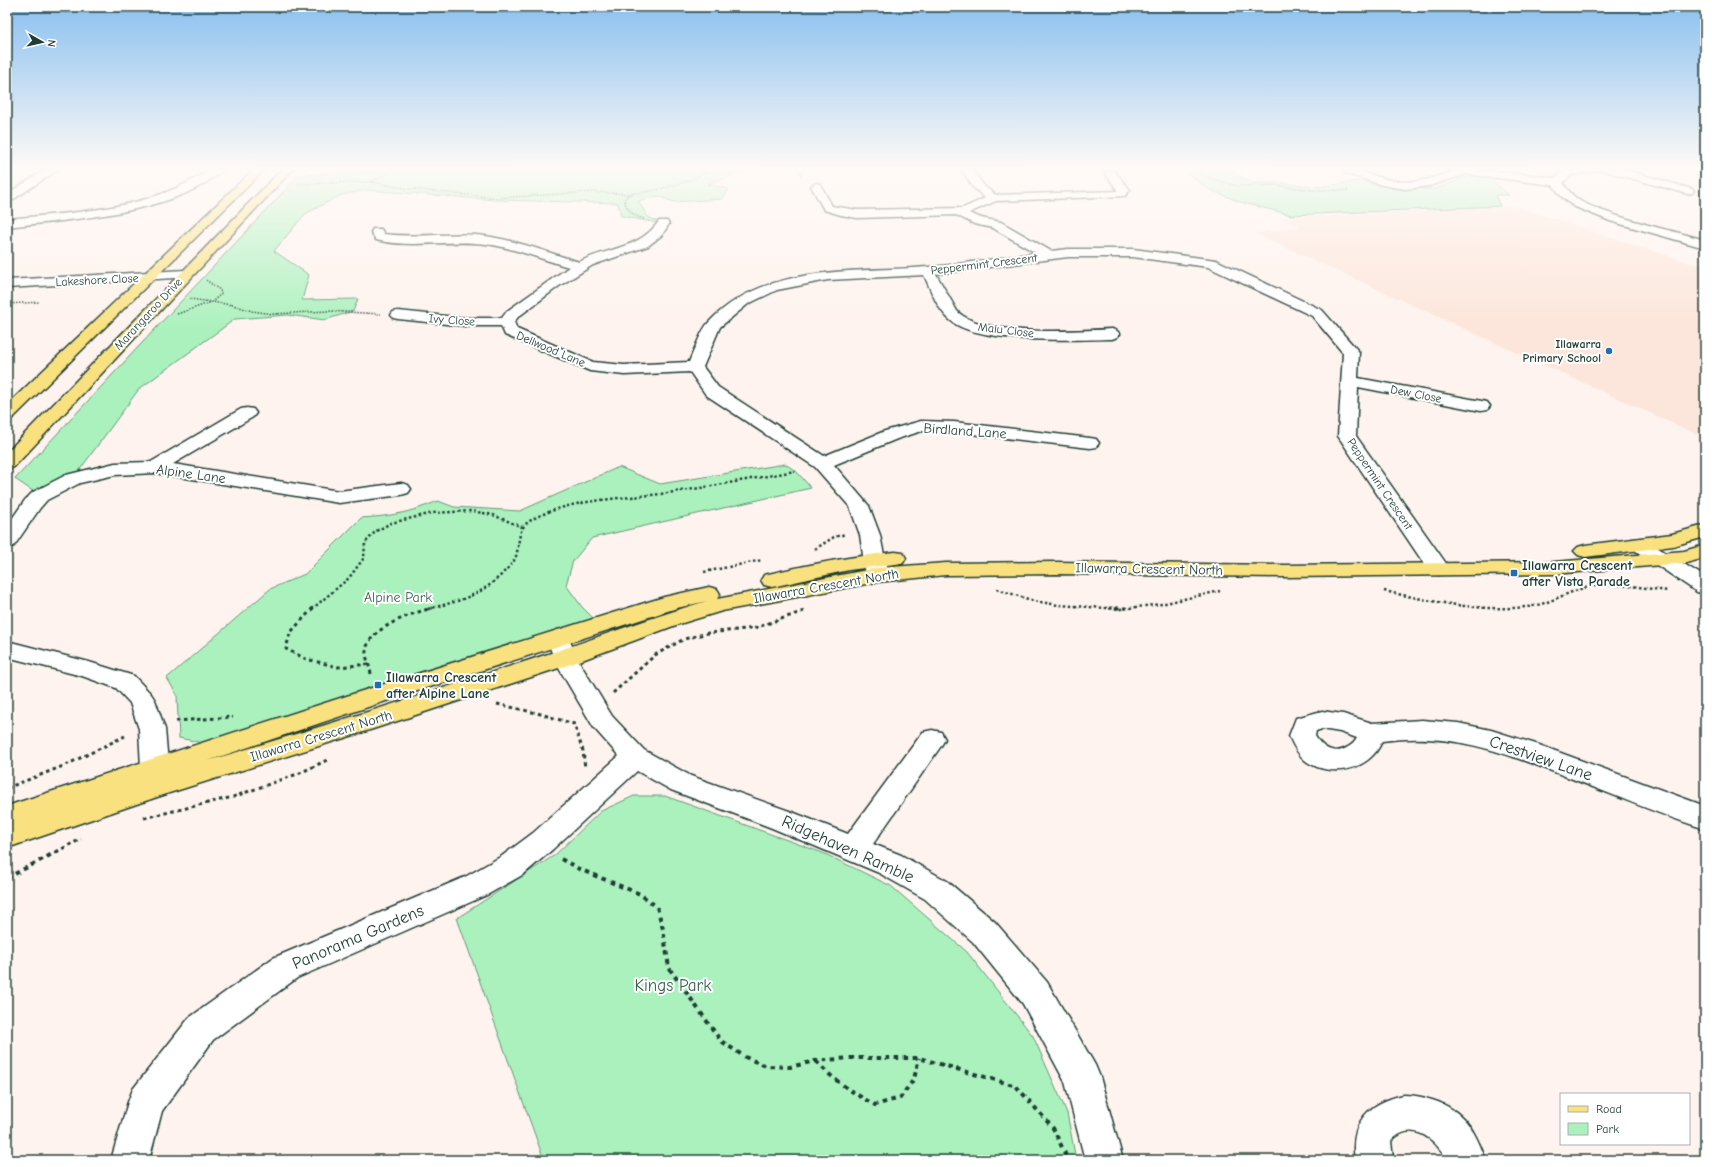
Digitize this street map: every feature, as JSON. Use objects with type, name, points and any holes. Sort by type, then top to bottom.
[{"type":"main road","name":"Marangaroo Drive","points":[[7,414],[206,221]]},
{"type":"main road","name":"Marangaroo Drive","points":[[7,463],[237,221]]},
{"type":"main road","name":"Illawarra Crescent North","points":[[7,836],[155,777],[371,697],[668,620],[719,605],[876,567],[1284,571],[1433,561],[1554,568],[1654,549],[1705,531]]},
{"type":"main road","name":"Illawarra Crescent North","points":[[1654,549],[1695,554]]},
{"type":"main road","name":"Illawarra Crescent North","points":[[7,817],[364,723],[562,648]]},
{"type":"street","points":[[7,223],[18,221]]},
{"type":"street","points":[[982,221],[997,225],[1050,256]]},
{"type":"street","points":[[1626,221],[1705,244]]},
{"type":"street","name":"Dellwood Lane","points":[[663,224],[658,234],[642,244],[601,257],[579,266],[512,314],[507,322],[510,332],[590,366],[624,370],[695,367]]},
{"type":"street","points":[[377,232],[380,237],[402,240],[459,239],[493,241],[579,266]]},
{"type":"street","name":"Peppermint Crescent","points":[[695,367],[714,324],[743,302],[774,288],[828,276],[928,271],[1068,253],[1133,253],[1211,263],[1317,313],[1351,352],[1347,436],[1433,561]]},
{"type":"street","name":"Malu Close","points":[[928,271],[949,309],[956,318],[979,328],[1072,336],[1112,334]]},
{"type":"street","name":"Lakeshore Close","points":[[7,293],[182,278]]},
{"type":"street","name":"Lakeshore Close","points":[[7,284],[143,282]]},
{"type":"street","name":"Ivy Close","points":[[398,315],[466,322],[507,322]]},
{"type":"street","points":[[695,367],[712,391],[822,463],[859,506],[870,535],[876,567]]},
{"type":"street","name":"Dew Close","points":[[1350,381],[1481,406]]},
{"type":"street","points":[[155,467],[247,413]]},
{"type":"street","name":"Birdland Lane","points":[[822,463],[891,435],[921,426],[954,427],[1090,443]]},
{"type":"street","name":"Alpine Lane","points":[[7,542],[32,504],[40,496],[73,479],[115,469],[155,467],[339,497],[401,489]]},
{"type":"street","points":[[1654,549],[1705,587]]},
{"type":"street","points":[[1695,554],[1705,570]]},
{"type":"street","name":"Ridgehaven Ramble","points":[[562,648],[585,717],[603,722],[635,757],[681,783],[854,848],[890,864],[936,890],[984,932],[1035,993],[1082,1077],[1104,1160]]},
{"type":"street","points":[[7,649],[89,670],[125,682],[142,700],[152,729],[155,777]]},
{"type":"street","name":"Crestview Lane","points":[[1371,733],[1422,728],[1458,732],[1491,739],[1530,752],[1705,818]]},
{"type":"street","points":[[854,848],[932,739]]},
{"type":"street","name":"Panorama Gardens","points":[[130,1160],[146,1102],[201,1029],[285,968],[476,886],[513,865],[542,841],[635,757]]},
{"type":"street","points":[[1374,1160],[1372,1139],[1382,1122],[1401,1113],[1428,1115],[1445,1127],[1459,1142],[1467,1160]]},
{"type":"path","points":[[652,221],[663,224]]},
{"type":"path","points":[[212,302],[272,314],[328,311],[398,315]]},
{"type":"path","points":[[371,697],[373,691],[366,650],[373,636],[389,624],[416,611],[482,592],[499,577],[514,559],[522,527],[533,520],[564,509],[591,503],[659,494],[788,472],[822,463]]},
{"type":"path","points":[[369,664],[338,667],[306,659],[286,649],[290,633],[295,627],[311,610],[349,578],[364,558],[365,543],[376,531],[391,524],[433,513],[472,511],[493,515],[522,527]]},
{"type":"path","points":[[1379,590],[1455,604],[1498,608],[1526,607],[1549,602],[1572,592],[1590,587],[1614,586],[1673,591]]},
{"type":"path","points":[[994,589],[1034,601],[1058,605],[1122,609],[1161,604],[1225,591]]},
{"type":"path","points":[[585,770],[583,751],[585,717],[657,654],[683,639],[705,633],[748,629],[777,622],[807,610]]},
{"type":"path","points":[[491,704],[499,704],[537,713],[585,717]]},
{"type":"path","points":[[542,841],[555,855],[579,869],[640,894],[657,907],[663,929],[669,968],[721,1041],[744,1057],[766,1066],[790,1067],[816,1061],[850,1058],[919,1058],[1016,1086],[1053,1128],[1068,1160]]},
{"type":"path","points":[[816,1061],[827,1074],[857,1096],[875,1105],[900,1098],[914,1078],[919,1058]]},
{"type":"shaded area","name":"Illawarra Primary School","points":[[1289,221],[1562,221],[1693,264],[1705,264],[1705,438],[1254,233],[1301,227]]},
{"type":"green space","points":[[256,221],[299,221],[274,251],[309,275],[302,300],[358,299],[353,311],[325,320],[288,315],[235,319],[139,389],[73,479],[40,496],[15,479]]},
{"type":"green space","points":[[650,221],[658,221],[663,224]]},
{"type":"green space","name":"Alpine Park","points":[[785,464],[796,471],[811,488],[592,538],[573,561],[566,585],[582,607],[594,619],[208,744],[179,738],[177,695],[167,678],[270,589],[305,574],[361,518],[400,513],[438,501],[454,507],[520,511],[619,467],[660,484]]},
{"type":"green space","name":"Kings Park","points":[[634,796],[665,796],[823,853],[891,886],[967,952],[1033,1036],[1067,1113],[1076,1160],[544,1160],[457,918],[555,855],[601,811]]},
{"type":"place","name":"Illawarra Primary School","points":[[1609,351]]},
{"type":"place","name":"Illawarra Crescent after Vista Parade","points":[[1514,573]]},
{"type":"place","name":"Illawarra Crescent after Alpine Lane","points":[[378,685]]}]
